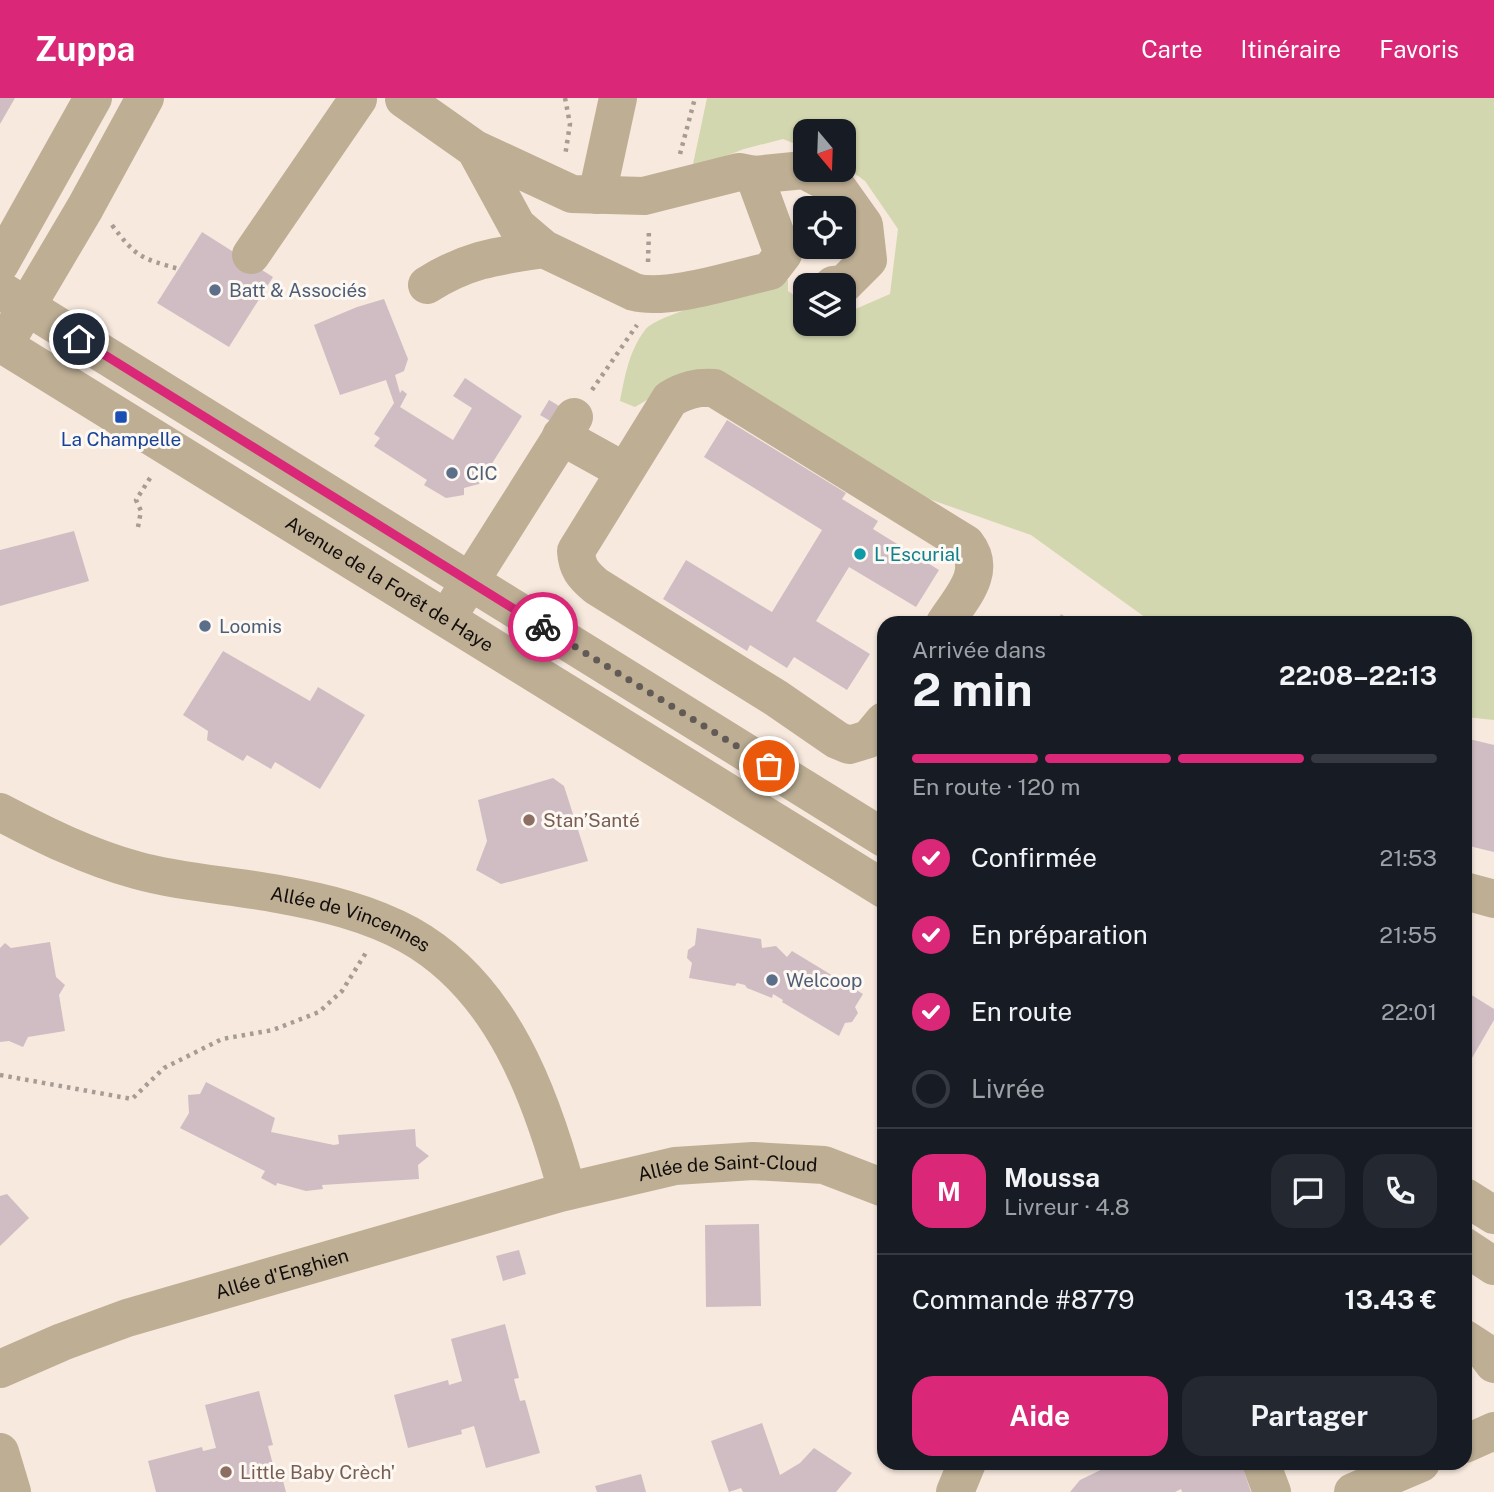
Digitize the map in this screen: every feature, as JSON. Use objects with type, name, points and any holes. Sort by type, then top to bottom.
[{"type":"street","points":[[0,264],[93,98]]},
{"type":"street","name":"Avenue de la Forêt de Haye","points":[[145,98],[85,208],[13,298],[1,346],[877,885]]},
{"type":"street","points":[[251,255],[357,98],[368,102],[406,99],[474,149],[578,192],[644,196],[739,172],[754,175],[804,170],[837,187],[864,225],[868,260],[855,273]]},
{"type":"street","points":[[578,192],[618,98]]},
{"type":"street","points":[[474,149],[517,226],[544,249],[634,292],[647,296],[670,293],[770,271],[783,254]]},
{"type":"street","points":[[754,175],[783,254],[802,273]]},
{"type":"street","points":[[427,285],[454,269],[482,258],[544,249]]},
{"type":"street","points":[[13,298],[877,834]]},
{"type":"street","points":[[877,729],[869,739],[849,745],[837,740],[596,586],[577,564],[576,551],[670,399],[699,387],[714,388],[966,544],[973,553],[974,578],[950,616]]},
{"type":"street","points":[[447,619],[568,427],[624,471]]},
{"type":"street","name":"Allée de Vincennes","points":[[0,811],[90,856],[134,870],[334,906],[379,921],[434,951],[468,983],[512,1044],[539,1100],[567,1191]]},
{"type":"street","points":[[1472,893],[1494,899]]},
{"type":"street","name":"Allée de Saint-Cloud","points":[[567,1191],[675,1166],[753,1161],[824,1166],[877,1185]]},
{"type":"street","name":"Allée d'Enghien","points":[[0,1369],[127,1318],[567,1191]]},
{"type":"street","points":[[1472,1201],[1494,1214]]},
{"type":"street","points":[[1472,1252],[1494,1266]]},
{"type":"street","points":[[1472,1441],[1494,1432]]},
{"type":"street","points":[[0,1452],[12,1492]]},
{"type":"street","points":[[955,1492],[964,1470]]},
{"type":"street","points":[[1264,1470],[1272,1492]]},
{"type":"street","points":[[1353,1492],[1404,1470]]},
{"type":"path","points":[[565,98],[578,192]]},
{"type":"path","points":[[670,190],[695,98]]},
{"type":"path","points":[[85,208],[110,222],[129,246],[145,260],[179,269]]},
{"type":"path","points":[[568,427],[636,328]]},
{"type":"path","points":[[138,527],[141,511],[136,500],[169,447]]},
{"type":"path","points":[[0,1075],[132,1099],[164,1068],[222,1039],[273,1030],[318,1012],[342,991],[363,960],[379,921]]},
{"type":"green space","points":[[707,98],[1494,98],[1494,720],[1472,718],[1472,616],[1143,616],[1031,535],[929,499],[681,380],[635,407],[620,401],[635,346],[645,330],[669,316],[788,280],[788,291],[793,295],[793,336],[856,336],[856,309],[890,294],[898,229],[865,181],[856,175],[856,119],[793,119],[793,143],[783,139],[744,149],[692,169]]},
{"type":"building","points":[[0,98],[15,98],[0,124]]},
{"type":"building","name":"Batt & Associés","points":[[202,232],[273,277],[229,347],[157,303]]},
{"type":"building","points":[[384,299],[408,359],[404,371],[395,375],[400,393],[402,390],[407,394],[400,407],[453,440],[472,408],[453,396],[465,378],[522,416],[479,484],[464,488],[464,495],[446,498],[424,485],[427,480],[374,446],[380,438],[374,434],[394,403],[386,380],[340,395],[314,325]]},
{"type":"building","points":[[549,400],[566,410],[557,425],[540,415]]},
{"type":"building","name":"L'Escurial","points":[[727,420],[846,493],[842,499],[878,521],[873,529],[939,570],[916,607],[849,567],[816,621],[870,654],[847,690],[794,657],[787,668],[750,645],[747,651],[663,599],[686,560],[772,612],[822,530],[704,457]]},
{"type":"building","points":[[74,531],[89,581],[0,606],[0,550]]},
{"type":"building","points":[[223,651],[310,701],[318,687],[365,715],[320,789],[275,762],[271,769],[247,755],[243,761],[207,740],[208,731],[183,715]]},
{"type":"building","points":[[1472,740],[1494,745],[1494,852],[1472,847]]},
{"type":"building","name":"Stan’Santé","points":[[553,778],[564,786],[588,861],[501,884],[476,870],[487,841],[478,800]]},
{"type":"building","name":"Welcoop","points":[[697,928],[761,939],[762,948],[776,946],[787,957],[792,951],[863,994],[855,1007],[858,1013],[852,1022],[845,1023],[839,1036],[773,994],[772,998],[737,983],[735,986],[689,978],[692,963],[687,958],[688,950],[695,945]]},
{"type":"building","points":[[50,942],[56,977],[65,985],[59,995],[65,1031],[28,1037],[23,1047],[9,1041],[0,1042],[0,948],[5,943],[11,948]]},
{"type":"building","points":[[1472,995],[1494,1009],[1494,1020],[1472,1058]]},
{"type":"building","points":[[206,1082],[275,1118],[271,1132],[334,1145],[339,1144],[338,1135],[415,1129],[416,1146],[429,1156],[418,1165],[419,1179],[322,1185],[323,1189],[306,1191],[277,1183],[276,1186],[261,1178],[265,1171],[180,1128],[189,1113],[188,1095],[200,1094]]},
{"type":"building","points":[[7,1194],[29,1218],[0,1246],[0,1196]]},
{"type":"building","points":[[759,1224],[761,1306],[706,1307],[705,1225]]},
{"type":"building","points":[[519,1250],[526,1274],[503,1281],[496,1256]]},
{"type":"building","points":[[505,1324],[519,1378],[514,1379],[520,1401],[525,1400],[540,1453],[486,1468],[474,1426],[461,1430],[462,1434],[408,1448],[394,1395],[448,1380],[449,1385],[462,1381],[451,1339]]},
{"type":"building","points":[[259,1391],[273,1445],[268,1446],[274,1468],[279,1466],[286,1492],[156,1492],[148,1461],[202,1447],[203,1451],[216,1448],[205,1405]]},
{"type":"building","points":[[762,1423],[780,1475],[800,1463],[814,1448],[852,1473],[836,1492],[743,1492],[741,1488],[729,1492],[711,1441]]},
{"type":"building","points":[[1101,1470],[1243,1470],[1251,1492],[1182,1492],[1181,1489],[1175,1492],[1070,1492],[1080,1480]]},
{"type":"building","points":[[641,1474],[646,1492],[597,1492],[595,1486]]},
{"type":"way so far","points":[[543,627],[769,766]]},
{"type":"place","name":"Batt & Associés","points":[[215,290]]},
{"type":"place","name":"La Champelle","points":[[121,417]]},
{"type":"place","name":"CIC","points":[[452,473]]},
{"type":"place","name":"L'Escurial","points":[[860,554]]},
{"type":"place","name":"Loomis","points":[[205,626]]},
{"type":"place","name":"Stan’Santé","points":[[529,820]]},
{"type":"place","name":"Welcoop","points":[[772,980]]},
{"type":"place","name":"Little Baby Crèch'","points":[[226,1472]]},
{"type":"route","points":[[79,339],[543,627]]}]
